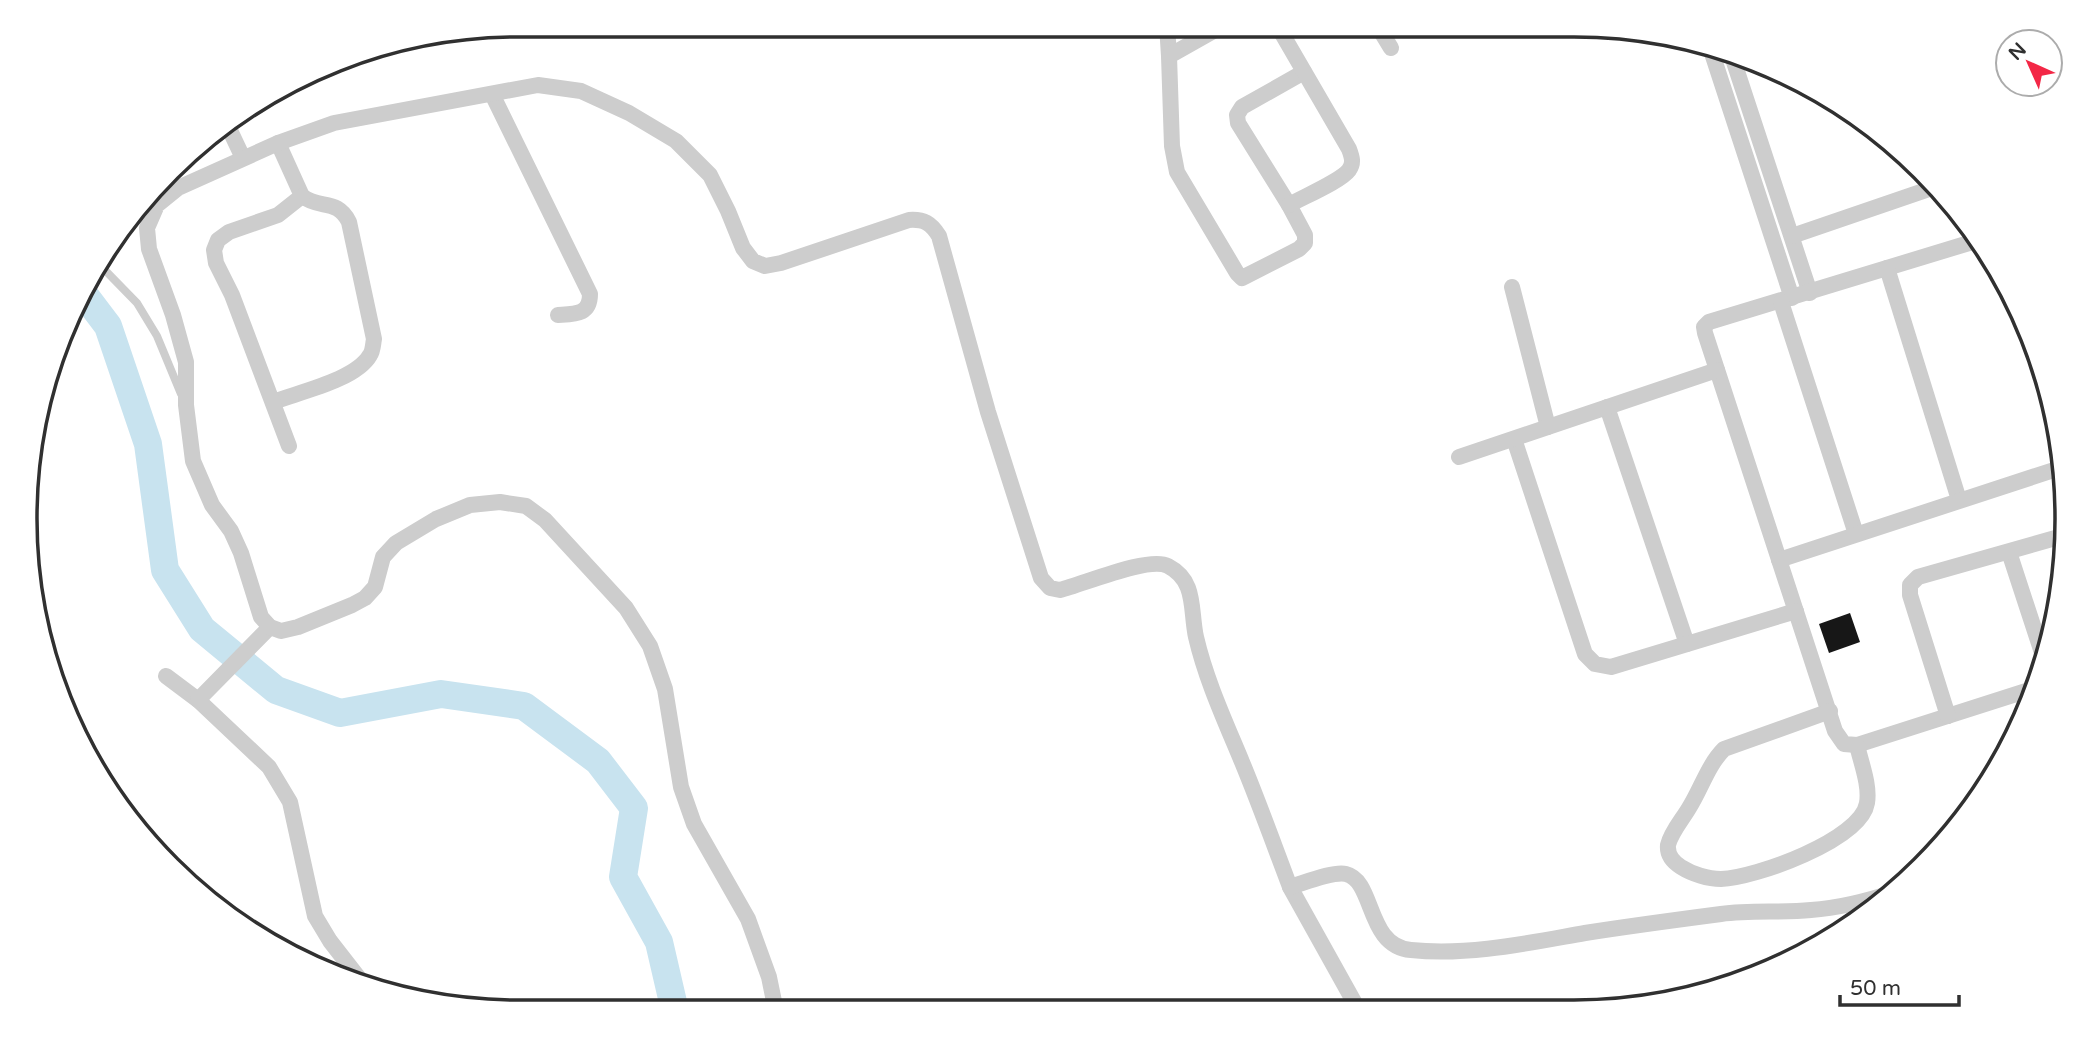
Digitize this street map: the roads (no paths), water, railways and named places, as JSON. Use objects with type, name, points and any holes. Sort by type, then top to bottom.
[{"type":"street","points":[[1168,37],[1172,146],[1177,172],[1242,278],[1299,249],[1305,243],[1306,234],[1238,123],[1237,115],[1242,107],[1304,72]]},
{"type":"street","points":[[1169,56],[1203,37]]},
{"type":"street","points":[[1284,37],[1353,160],[1350,169],[1342,176],[1289,205]]},
{"type":"street","points":[[1384,37],[1391,48]]},
{"type":"street","points":[[1713,58],[1856,534]]},
{"type":"street","points":[[1735,65],[1810,293]]},
{"type":"street","points":[[267,629],[231,531],[212,505],[193,461],[186,405],[186,362],[173,315],[149,249],[147,228],[157,205],[178,188],[278,143],[334,123],[538,86],[581,92],[629,113],[676,141],[710,175],[743,248],[753,261],[765,266],[909,220],[921,219],[932,225],[939,236],[988,412],[1041,578],[1050,587],[1060,590],[1149,563],[1166,565],[1180,575],[1189,589],[1193,603],[1193,625],[1202,662],[1290,887],[1353,1000]]},
{"type":"street","points":[[492,94],[590,294],[590,304],[585,311],[558,315]]},
{"type":"street","points":[[231,132],[243,158]]},
{"type":"street","points":[[273,402],[341,378],[359,368],[371,354],[374,339],[349,222],[344,212],[337,207],[310,202],[302,196],[278,143]]},
{"type":"street","points":[[1792,236],[1926,190]]},
{"type":"street","points":[[289,446],[232,295],[216,262],[214,250],[218,240],[229,232],[278,215],[302,196]]},
{"type":"street","points":[[1969,243],[1709,322],[1704,327],[1835,731],[1844,744],[1857,745],[2023,692]]},
{"type":"street","points":[[1887,268],[1959,500]]},
{"type":"street","points":[[1512,287],[1548,427]]},
{"type":"street","points":[[1460,457],[1717,370]]},
{"type":"street","points":[[1607,407],[1687,643]]},
{"type":"street","points":[[1514,439],[1585,654],[1595,664],[1611,667],[1796,611]]},
{"type":"street","points":[[1779,560],[2052,470]]},
{"type":"street","points":[[267,629],[281,631],[298,627],[365,598],[375,587],[383,557],[397,542],[436,519],[470,505],[500,502],[526,506],[545,520],[626,608],[650,646],[665,689],[681,787],[694,824],[748,919],[769,977],[774,1000]]},
{"type":"street","points":[[1948,716],[1910,595],[1910,585],[1918,578],[2054,538]]},
{"type":"street","points":[[2009,552],[2039,643]]},
{"type":"street","points":[[198,700],[267,629]]},
{"type":"street","points":[[166,676],[198,700],[269,767],[290,802],[315,916],[353,971]]},
{"type":"street","points":[[1830,711],[1724,749],[1714,758],[1690,807],[1672,834],[1668,848],[1671,859],[1693,874],[1721,879],[1769,869],[1801,858],[1857,821],[1867,804],[1857,745]]},
{"type":"street","points":[[1290,887],[1335,874],[1344,873],[1353,877],[1360,885],[1381,932],[1390,943],[1400,948],[1423,950],[1473,950],[1725,914],[1812,910],[1869,899]]},
{"type":"lane","points":[[106,271],[137,303],[157,336],[186,405]]},
{"type":"waterway","points":[[89,300],[108,326],[148,444],[165,570],[202,629],[276,690],[340,713],[441,694],[524,706],[598,761],[634,808],[623,877],[659,942],[672,1000]]}]
